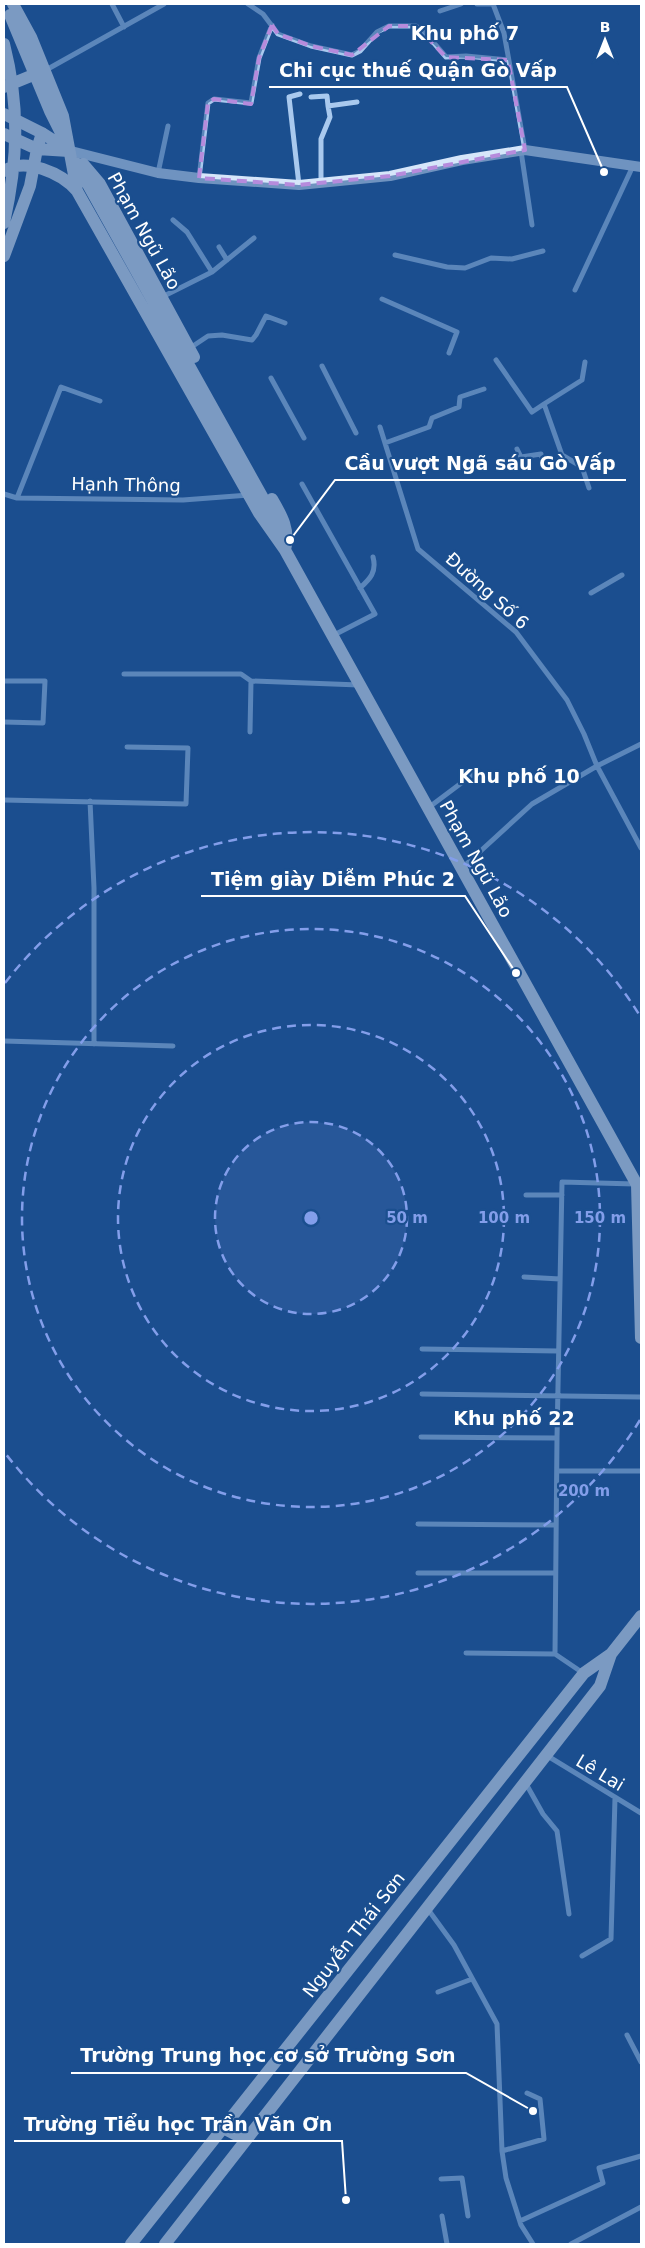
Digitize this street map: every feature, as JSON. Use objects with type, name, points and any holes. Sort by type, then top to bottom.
[{"type":"main road","name":"Phạm Ngũ Lão","points":[[4,4],[69,150],[264,500],[276,524],[284,550]]},
{"type":"main road","points":[[13,4],[31,37],[64,116],[71,151]]},
{"type":"main road","points":[[4,223],[13,184],[16,131],[13,87],[4,46],[31,37]]},
{"type":"main road","points":[[4,87],[45,70]]},
{"type":"main road","points":[[4,114],[42,133],[71,151]]},
{"type":"main road","points":[[4,256],[27,197],[42,133]]},
{"type":"main road","points":[[4,134],[37,149],[71,151],[158,173],[199,178],[300,185],[390,176],[462,160],[523,150],[637,166]]},
{"type":"main road","name":"Phạm Ngũ Lão","points":[[71,151],[100,184],[282,515],[287,532],[284,550]]},
{"type":"main road","name":"Phạm Ngũ Lão","points":[[71,151],[77,191],[249,496],[284,550],[639,1188],[641,1338]]},
{"type":"main road","points":[[4,172],[18,166],[34,168],[64,177],[77,191]]},
{"type":"main road","name":"Nguyễn Thái Sơn","points":[[131,2244],[584,1674],[611,1654],[641,1616]]},
{"type":"main road","name":"Nguyễn Thái Sơn","points":[[165,2244],[600,1686],[611,1654]]},
{"type":"main road","points":[[223,2128],[246,2140]]},
{"type":"street","points":[[112,4],[124,26]]},
{"type":"street","points":[[45,70],[164,4]]},
{"type":"street","points":[[248,4],[263,14],[278,34],[311,46],[352,54],[360,51],[377,32],[389,26],[416,26],[427,35],[446,57],[466,56],[508,60]]},
{"type":"street","points":[[440,11],[461,4]]},
{"type":"street","points":[[477,4],[492,4],[504,33],[523,150],[532,224]]},
{"type":"street","points":[[199,178],[208,102],[214,99],[251,103],[259,58],[272,26]]},
{"type":"street","points":[[300,94],[289,96],[300,185]]},
{"type":"street","points":[[312,97],[327,96],[330,117],[321,139],[321,183]]},
{"type":"street","points":[[328,106],[357,102]]},
{"type":"street","points":[[158,173],[168,126]]},
{"type":"street","points":[[575,290],[637,166]]},
{"type":"street","points":[[173,220],[187,232],[212,272]]},
{"type":"street","points":[[162,297],[212,272],[254,238]]},
{"type":"street","points":[[219,247],[227,260]]},
{"type":"street","points":[[395,255],[447,267],[465,268],[491,258],[512,259],[544,251]]},
{"type":"street","points":[[382,298],[457,332],[449,353]]},
{"type":"street","points":[[189,348],[208,336],[222,335],[252,340],[266,316],[285,323]]},
{"type":"street","points":[[496,360],[532,412],[582,380],[585,362]]},
{"type":"street","points":[[322,366],[356,433]]},
{"type":"street","points":[[271,378],[304,438]]},
{"type":"street","points":[[17,498],[60,387],[100,401]]},
{"type":"street","points":[[385,443],[429,427],[432,418],[459,407],[460,397],[484,389]]},
{"type":"street","points":[[544,404],[562,455],[582,467],[589,488]]},
{"type":"street","name":"Đường Số 6","points":[[380,427],[418,549],[516,632],[567,700],[597,766],[641,848]]},
{"type":"street","points":[[517,448],[521,457],[540,454],[543,464],[558,462],[562,455]]},
{"type":"street","points":[[302,484],[375,614],[332,636]]},
{"type":"street","name":"Hạnh Thông","points":[[4,494],[17,498],[183,500],[249,496]]},
{"type":"street","points":[[360,588],[371,578],[375,566],[374,557]]},
{"type":"street","points":[[590,593],[622,575]]},
{"type":"street","points":[[124,674],[241,674],[251,681],[359,685]]},
{"type":"street","points":[[4,681],[45,681],[43,723],[4,722]]},
{"type":"street","points":[[250,732],[251,681]]},
{"type":"street","points":[[461,869],[532,804],[597,766],[641,744]]},
{"type":"street","points":[[4,800],[186,804],[188,748],[127,747]]},
{"type":"street","points":[[428,808],[476,772]]},
{"type":"street","points":[[90,801],[94,888],[94,1044]]},
{"type":"street","points":[[4,1041],[172,1046]]},
{"type":"street","points":[[555,1654],[556,1438],[562,1182],[639,1188]]},
{"type":"street","points":[[526,1194],[562,1195]]},
{"type":"street","points":[[524,1277],[560,1279]]},
{"type":"street","points":[[422,1349],[558,1351]]},
{"type":"street","points":[[422,1394],[641,1397]]},
{"type":"street","points":[[420,1437],[556,1438]]},
{"type":"street","points":[[556,1471],[641,1471]]},
{"type":"street","points":[[418,1524],[556,1525]]},
{"type":"street","points":[[418,1573],[555,1573]]},
{"type":"street","points":[[466,1653],[555,1654],[584,1674]]},
{"type":"street","name":"Lê Lai","points":[[546,1755],[641,1813]]},
{"type":"street","points":[[525,1782],[544,1814],[557,1831],[569,1914]]},
{"type":"street","points":[[582,1956],[611,1940],[615,1798]]},
{"type":"street","points":[[426,1908],[454,1945],[497,2024],[502,2151],[506,2178],[520,2221],[533,2244]]},
{"type":"street","points":[[438,1992],[472,1978]]},
{"type":"street","points":[[627,2035],[641,2062]]},
{"type":"street","points":[[502,2151],[544,2139],[540,2100],[527,2093]]},
{"type":"street","points":[[520,2221],[603,2183],[599,2168],[641,2156]]},
{"type":"street","points":[[441,2179],[462,2178],[468,2216]]},
{"type":"street","points":[[571,2244],[641,2207]]},
{"type":"street","points":[[442,2216],[447,2244]]},
{"type":"highlighted area","points":[[272,25],[278,34],[311,46],[352,55],[389,26],[416,26],[446,57],[508,60],[525,150],[390,176],[299,185],[199,178],[208,103],[214,99],[251,104],[259,58]]},
{"type":"place","name":"Chi cục thuế Quận Gò Vấp","points":[[604,172]]},
{"type":"place","name":"Cầu vượt Ngã sáu Gò Vấp","points":[[290,540]]},
{"type":"place","name":"Tiệm giày Diễm Phúc 2","points":[[516,973]]},
{"type":"place","name":"Trường Trung học cơ sở Trường Sơn","points":[[533,2111]]},
{"type":"place","name":"Trường Tiểu học Trần Văn Ơn","points":[[346,2200]]},
{"type":"district","name":"Khu phố 7","points":[[465,33]]},
{"type":"district","name":"Khu phố 10","points":[[519,776]]},
{"type":"district","name":"Khu phố 22","points":[[514,1418]]}]
